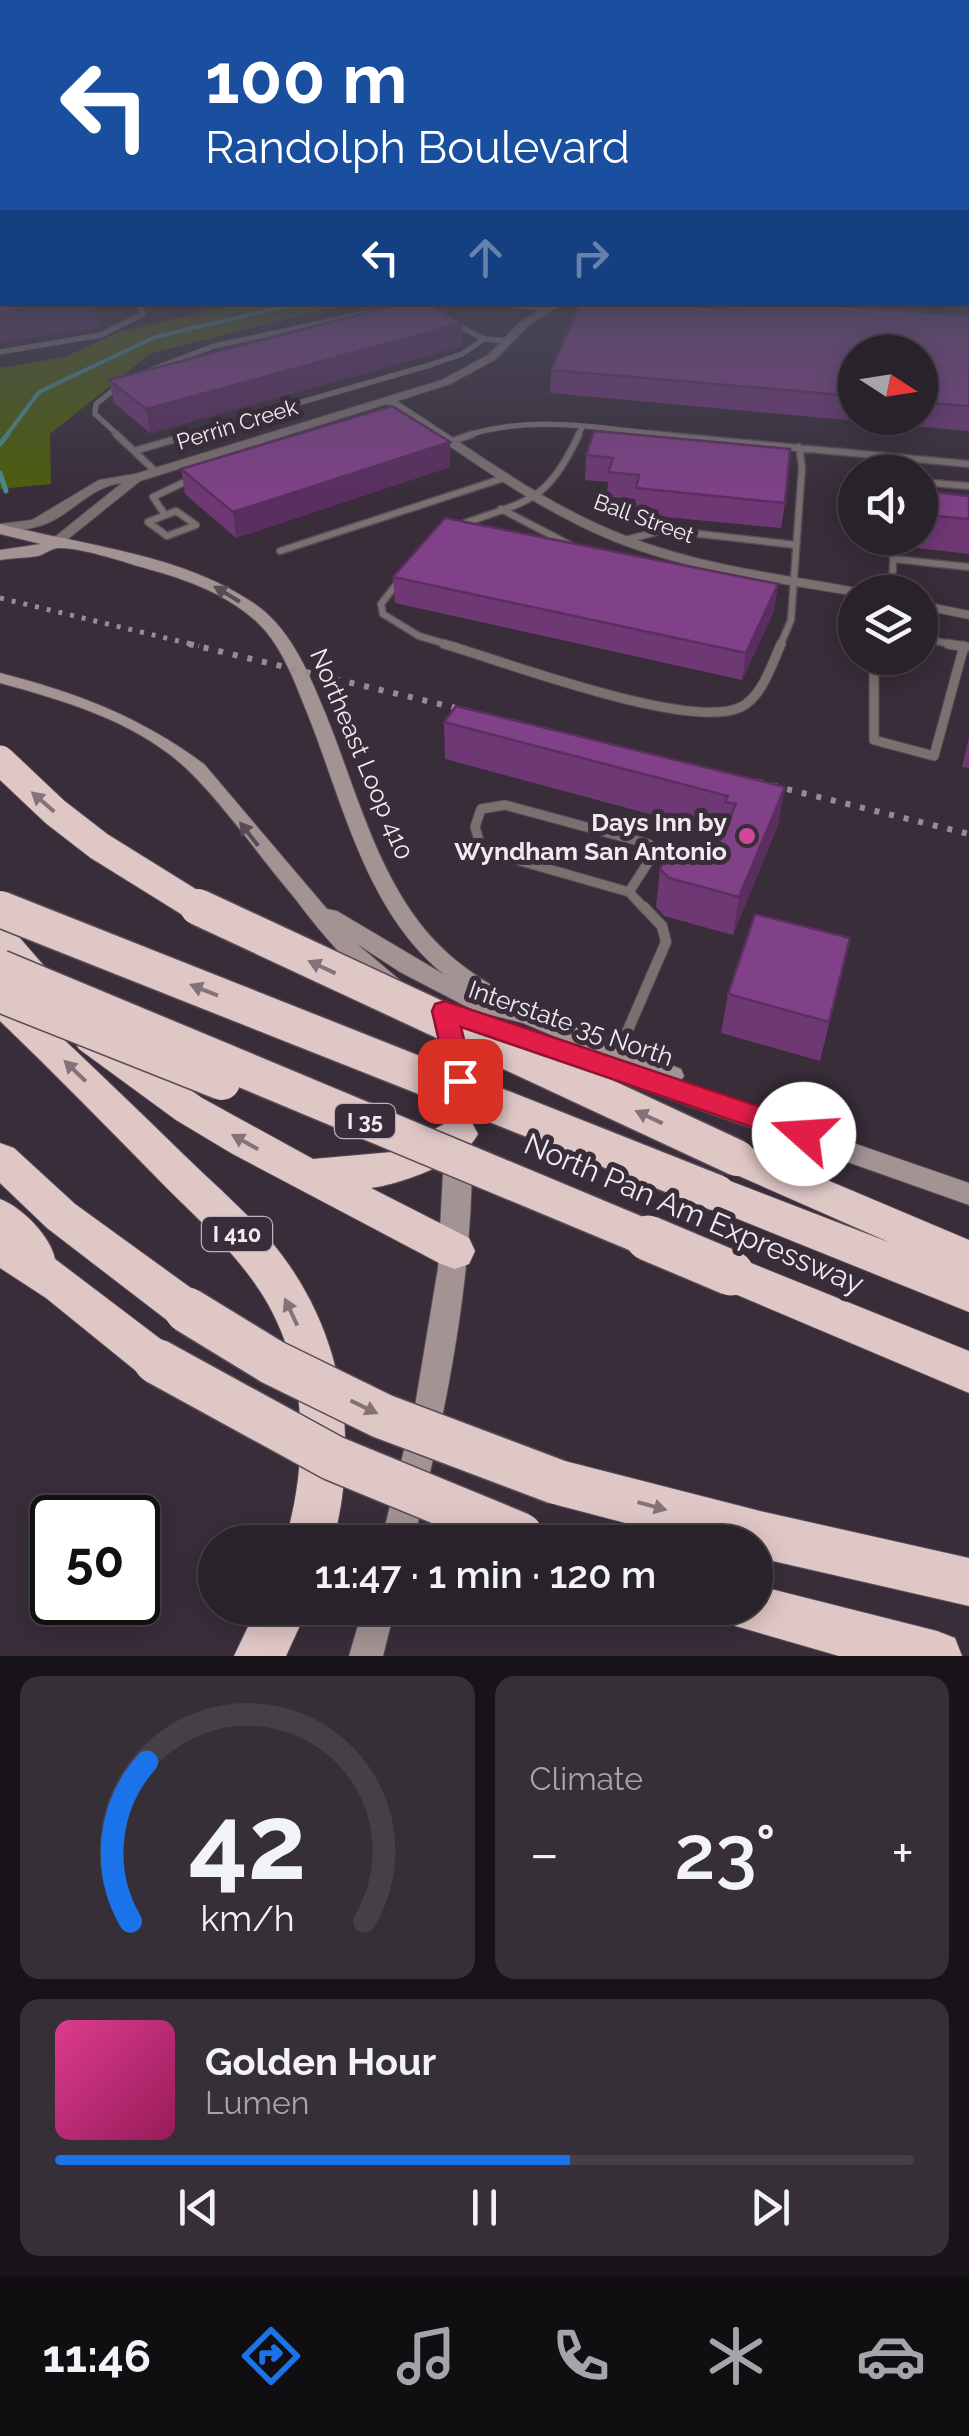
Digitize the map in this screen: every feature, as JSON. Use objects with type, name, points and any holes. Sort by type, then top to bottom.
[{"type":"highway","points":[[0,760],[55,812],[100,846],[203,910],[738,1158],[969,1259]]},
{"type":"highway","name":"North Pan Am Expressway","points":[[0,909],[969,1292]]},
{"type":"highway","points":[[0,937],[84,1034],[189,1109],[456,1251]]},
{"type":"highway","name":"North Pan Am Expressway","points":[[0,968],[969,1372]]},
{"type":"highway","points":[[0,997],[730,1273]]},
{"type":"highway","name":"I 410","points":[[0,997],[237,1234],[275,1279],[298,1324],[311,1368],[325,1450],[321,1497],[314,1525]]},
{"type":"highway","points":[[309,1174],[376,1174],[414,1160],[458,1134]]},
{"type":"highway","points":[[0,1158],[61,1216],[186,1310],[272,1362],[382,1416],[557,1482],[969,1582]]},
{"type":"highway","points":[[0,1216],[61,1286]]},
{"type":"highway","points":[[0,1246],[61,1286],[156,1361],[333,1458],[496,1525]]},
{"type":"highway","points":[[773,1614],[936,1656]]},
{"type":"highway","points":[[260,1656],[276,1625]]},
{"type":"main road","name":"Northeast Loop 410","points":[[0,528],[210,583],[267,623],[281,637],[306,688],[356,817],[389,887],[426,946],[448,966],[528,1016]]},
{"type":"main road","points":[[0,555],[38,551],[53,544]]},
{"type":"main road","name":"Interstate 35 North","points":[[0,678],[58,693],[126,718],[168,744],[197,768],[270,860],[351,952],[378,974],[445,1011],[969,1194]]},
{"type":"main road","name":"Interstate 35 North","points":[[314,906],[408,966],[483,1005],[528,1016],[840,1146]]},
{"type":"main road","points":[[401,1525],[435,1384],[456,1251],[460,1081],[445,1011]]},
{"type":"main road","points":[[366,1656],[374,1625]]},
{"type":"street","name":"Perrin Creek","points":[[53,544],[136,478],[154,470],[317,426],[464,374],[504,345]]},
{"type":"street","name":"Ball Street","points":[[388,400],[573,516],[625,540],[674,556],[838,589]]},
{"type":"street","name":"Perrin Creek","points":[[0,528],[31,528],[51,519],[104,482],[136,478]]},
{"type":"street","points":[[938,609],[969,615]]},
{"type":"lane","points":[[0,352],[40,345]]},
{"type":"lane","points":[[154,470],[95,414],[96,404],[151,366],[236,345]]},
{"type":"lane","points":[[134,451],[430,365],[475,345]]},
{"type":"lane","points":[[453,440],[517,423],[969,464]]},
{"type":"lane","points":[[449,529],[540,495],[562,471],[582,427]]},
{"type":"lane","points":[[414,566],[381,604],[383,614],[419,636],[662,708],[722,714],[746,705],[767,676],[791,620],[802,467],[799,447]]},
{"type":"lane","points":[[165,516],[153,498],[210,473]]},
{"type":"lane","points":[[280,551],[510,476]]},
{"type":"lane","points":[[938,483],[969,486]]},
{"type":"lane","points":[[501,509],[579,550]]},
{"type":"lane","points":[[176,511],[196,525],[167,536],[148,522],[165,516],[176,511]]},
{"type":"lane","points":[[625,540],[665,530],[796,545]]},
{"type":"lane","points":[[893,575],[894,555]]},
{"type":"lane","points":[[894,559],[969,567]]},
{"type":"lane","points":[[777,593],[793,596]]},
{"type":"lane","points":[[874,675],[874,740],[934,756],[966,647],[938,642]]},
{"type":"lane","points":[[618,1053],[666,942],[662,926],[629,892],[482,850],[475,827],[481,809],[506,805],[649,844],[654,853],[629,892]]},
{"type":"green space","points":[[90,345],[182,345],[151,353],[50,434],[51,484],[0,489],[0,368],[65,357]]},
{"type":"building","points":[[242,345],[380,345],[146,409],[109,380]]},
{"type":"building","points":[[562,345],[838,345],[838,395],[551,370]]},
{"type":"building","points":[[938,345],[969,345],[969,406],[938,403]]},
{"type":"building","points":[[392,406],[450,442],[233,512],[181,469]]},
{"type":"building","points":[[594,431],[790,449],[785,503],[636,488],[639,475],[608,472],[613,458],[586,455]]},
{"type":"building","points":[[938,493],[969,496],[969,519],[938,516]]},
{"type":"building","points":[[445,518],[778,584],[746,653],[393,577]]},
{"type":"building","points":[[456,706],[785,787],[739,897],[669,878],[660,869],[669,848],[700,856],[705,844],[717,847],[736,804],[725,802],[728,796],[444,722]]},
{"type":"building","points":[[755,914],[850,938],[829,1022],[728,994]]},
{"type":"waterway","points":[[6,436],[39,392],[138,345]]},
{"type":"waterway","points":[[0,444],[8,434]]},
{"type":"waterway","points":[[0,473],[6,491]]},
{"type":"railway","points":[[0,598],[199,646]]},
{"type":"railway","points":[[189,644],[481,714]]},
{"type":"railway","points":[[758,782],[969,834]]},
{"type":"place","name":"Days Inn by Wyndham San Antonio","points":[[747,836]]},
{"type":"route","points":[[460,1081],[445,1011],[804,1134]]}]
